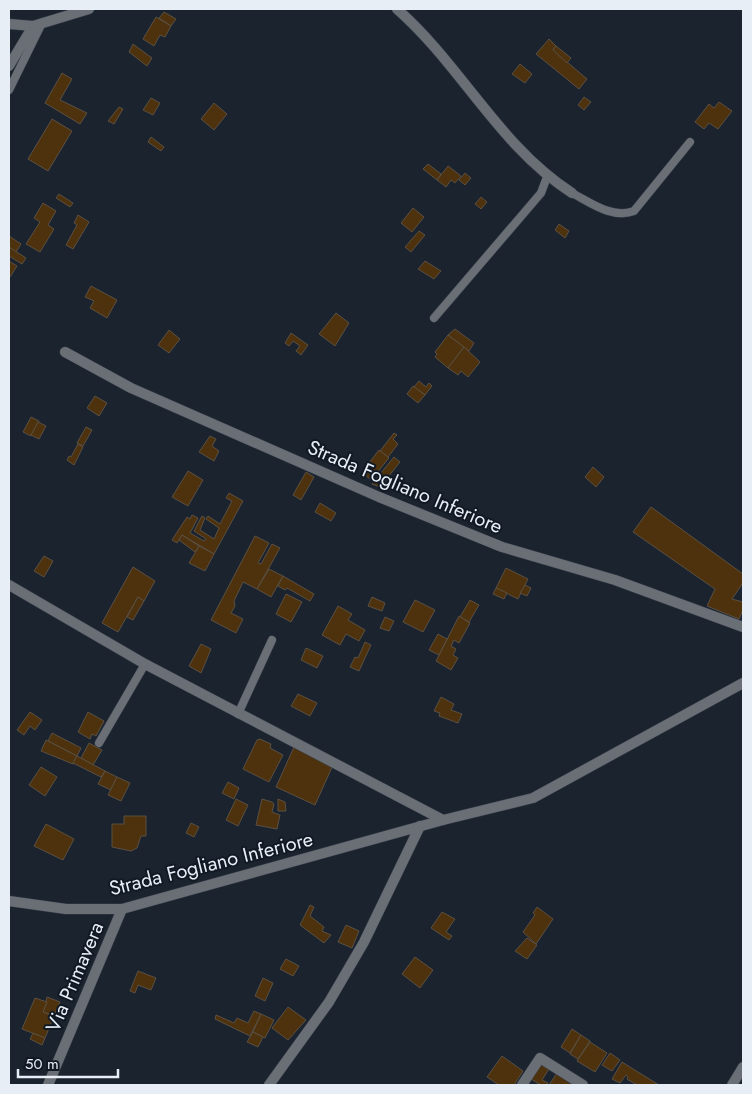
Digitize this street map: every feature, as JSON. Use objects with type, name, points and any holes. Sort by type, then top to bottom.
[{"type":"street","points":[[9,24],[38,24],[89,9]]},
{"type":"street","points":[[397,9],[422,31],[507,136],[547,177],[572,194]]},
{"type":"street","points":[[9,66],[38,24]]},
{"type":"street","name":"Strada Fogliano Inferiore","points":[[65,352],[131,388],[388,501],[502,547],[615,580],[743,627]]},
{"type":"street","points":[[9,585],[145,664],[442,820]]},
{"type":"street","name":"Strada Fogliano Inferiore","points":[[9,901],[66,909],[122,909],[442,820],[533,798],[743,683]]},
{"type":"street","points":[[269,1085],[329,1002],[359,950],[420,826]]},
{"type":"street","name":"Via Primavera","points":[[48,1085],[122,909]]},
{"type":"street","points":[[522,1085],[540,1058],[583,1085]]},
{"type":"street","points":[[732,1085],[743,1067]]},
{"type":"lane","points":[[9,90],[38,24]]},
{"type":"lane","points":[[572,194],[610,212],[623,215],[634,211],[690,142]]},
{"type":"lane","points":[[434,318],[541,193],[547,177]]},
{"type":"lane","points":[[238,714],[272,640]]},
{"type":"lane","points":[[99,743],[145,664]]},
{"type":"building","points":[[164,12],[176,19],[171,26],[159,18]]},
{"type":"building","points":[[156,17],[171,26],[165,37],[160,35],[154,46],[143,39]]},
{"type":"building","points":[[549,39],[556,46],[553,50],[587,79],[579,89],[536,54]]},
{"type":"building","points":[[133,44],[152,58],[147,66],[129,52]]},
{"type":"building","points":[[556,46],[571,58],[567,63],[553,50]]},
{"type":"building","points":[[520,64],[532,74],[525,83],[512,74]]},
{"type":"building","points":[[62,73],[72,79],[60,100],[87,113],[80,124],[45,103]]},
{"type":"building","points":[[584,97],[591,102],[584,110],[578,105]]},
{"type":"building","points":[[151,98],[160,103],[153,115],[143,110]]},
{"type":"building","points":[[719,102],[732,111],[718,129],[709,123],[704,129],[695,122],[709,104],[714,108]]},
{"type":"building","points":[[214,103],[227,114],[214,130],[201,119]]},
{"type":"building","points":[[119,107],[123,109],[114,124],[108,121]]},
{"type":"building","points":[[52,119],[72,131],[48,171],[28,159]]},
{"type":"building","points":[[151,137],[164,147],[161,151],[148,142]]},
{"type":"building","points":[[428,164],[441,174],[437,180],[423,169]]},
{"type":"building","points":[[448,166],[461,176],[455,183],[451,180],[446,187],[437,180]]},
{"type":"building","points":[[465,173],[471,178],[465,185],[459,180]]},
{"type":"building","points":[[59,194],[73,203],[70,207],[56,198]]},
{"type":"building","points":[[481,197],[487,202],[481,209],[475,204]]},
{"type":"building","points":[[43,203],[56,211],[48,225],[54,229],[40,252],[26,244],[40,222],[34,218]]},
{"type":"building","points":[[413,208],[424,217],[412,232],[401,223]]},
{"type":"building","points":[[78,215],[89,222],[73,249],[66,245],[77,225],[74,223]]},
{"type":"building","points":[[559,224],[569,231],[565,238],[555,230]]},
{"type":"building","points":[[419,231],[425,235],[411,252],[405,247]]},
{"type":"building","points":[[9,236],[21,244],[16,252],[9,247]]},
{"type":"building","points":[[9,247],[26,258],[22,264],[9,256]]},
{"type":"building","points":[[9,261],[17,266],[10,277],[9,277]]},
{"type":"building","points":[[425,261],[441,271],[434,279],[418,269]]},
{"type":"building","points":[[91,286],[117,300],[107,318],[90,308],[94,301],[85,297]]},
{"type":"building","points":[[336,313],[349,323],[335,346],[319,334]]},
{"type":"building","points":[[455,329],[474,343],[469,351],[448,335]]},
{"type":"building","points":[[169,330],[180,339],[169,353],[158,345]]},
{"type":"building","points":[[291,333],[308,345],[301,355],[296,351],[300,346],[293,341],[289,346],[285,343]]},
{"type":"building","points":[[448,335],[464,347],[448,368],[435,357],[437,354],[435,352]]},
{"type":"building","points":[[464,347],[480,362],[468,377],[461,371],[458,375],[448,368]]},
{"type":"building","points":[[419,381],[426,387],[429,383],[432,386],[425,395],[414,387]]},
{"type":"building","points":[[413,386],[425,395],[418,403],[407,394]]},
{"type":"building","points":[[95,396],[107,403],[99,416],[87,408]]},
{"type":"building","points":[[31,417],[39,421],[31,436],[23,432]]},
{"type":"building","points":[[38,422],[46,426],[39,439],[31,435]]},
{"type":"building","points":[[86,427],[92,430],[83,446],[77,443]]},
{"type":"building","points":[[394,433],[397,435],[393,439],[398,444],[388,457],[380,451]]},
{"type":"building","points":[[210,436],[216,439],[212,446],[219,451],[214,461],[199,452]]},
{"type":"building","points":[[78,444],[83,447],[74,465],[67,460],[69,456],[71,457]]},
{"type":"building","points":[[379,450],[389,458],[371,480],[362,472]]},
{"type":"building","points":[[394,457],[400,462],[380,487],[372,484]]},
{"type":"building","points":[[593,467],[604,477],[596,487],[585,477]]},
{"type":"building","points":[[188,471],[203,480],[188,506],[172,497]]},
{"type":"building","points":[[306,472],[314,477],[301,500],[293,495]]},
{"type":"building","points":[[229,493],[243,501],[214,554],[182,535],[177,543],[172,540],[187,517],[190,519],[192,515],[198,518],[190,533],[204,541],[206,539],[194,531],[202,516],[205,518],[200,530],[214,539],[219,528],[206,519],[208,516],[220,524],[232,501],[226,498]]},
{"type":"building","points":[[320,503],[336,513],[331,521],[315,512]]},
{"type":"building","points":[[651,507],[743,574],[743,583],[732,599],[743,602],[743,610],[739,619],[707,606],[715,589],[633,532]]},
{"type":"building","points":[[182,535],[199,546],[195,552],[179,540]]},
{"type":"building","points":[[255,536],[269,543],[258,563],[261,564],[272,544],[280,548],[257,589],[243,582],[234,601],[235,606],[231,613],[243,619],[236,633],[211,620]]},
{"type":"building","points":[[199,546],[214,554],[205,571],[189,563]]},
{"type":"building","points":[[44,556],[53,561],[44,577],[34,571]]},
{"type":"building","points":[[133,567],[155,581],[144,601],[138,597],[118,632],[102,623]]},
{"type":"building","points":[[506,568],[528,579],[518,599],[496,588]]},
{"type":"building","points":[[269,569],[283,576],[271,597],[257,589]]},
{"type":"building","points":[[283,576],[314,594],[310,601],[287,588],[285,590],[278,586]]},
{"type":"building","points":[[525,585],[531,588],[527,596],[520,593]]},
{"type":"building","points":[[496,588],[507,593],[504,599],[493,594]]},
{"type":"building","points":[[286,594],[302,602],[291,622],[276,614]]},
{"type":"building","points":[[138,597],[144,601],[133,620],[127,617]]},
{"type":"building","points":[[372,597],[385,603],[382,611],[368,606]]},
{"type":"building","points":[[415,600],[435,610],[423,632],[403,622]]},
{"type":"building","points":[[470,600],[479,605],[469,622],[460,617]]},
{"type":"building","points":[[338,606],[352,614],[348,620],[365,630],[359,641],[346,634],[340,645],[322,635]]},
{"type":"building","points":[[459,616],[470,623],[459,643],[454,640],[451,646],[456,649],[453,655],[458,658],[451,670],[436,661]]},
{"type":"building","points":[[385,617],[394,621],[389,631],[380,628]]},
{"type":"building","points":[[438,634],[447,639],[439,655],[429,650]]},
{"type":"building","points":[[365,642],[371,645],[359,671],[350,667],[355,657],[358,658]]},
{"type":"building","points":[[201,644],[211,649],[201,673],[189,666]]},
{"type":"building","points":[[306,648],[323,656],[317,668],[301,660]]},
{"type":"building","points":[[298,694],[317,703],[310,716],[291,706]]},
{"type":"building","points":[[441,697],[454,704],[451,710],[462,714],[458,723],[439,716],[440,713],[434,711]]},
{"type":"building","points":[[30,712],[42,720],[35,730],[30,726],[24,735],[17,730]]},
{"type":"building","points":[[88,712],[104,721],[96,736],[92,734],[90,739],[78,732]]},
{"type":"building","points":[[52,733],[81,748],[77,756],[48,741]]},
{"type":"building","points":[[260,739],[271,744],[270,748],[283,755],[269,782],[243,769],[257,740]]},
{"type":"building","points":[[46,740],[77,756],[73,764],[41,751]]},
{"type":"building","points":[[89,743],[102,750],[93,765],[81,758]]},
{"type":"building","points":[[294,747],[333,765],[315,805],[276,787]]},
{"type":"building","points":[[77,756],[105,771],[101,777],[73,763]]},
{"type":"building","points":[[41,767],[57,777],[45,796],[29,785]]},
{"type":"building","points":[[105,771],[117,777],[111,790],[98,784]]},
{"type":"building","points":[[117,777],[130,783],[121,801],[108,795]]},
{"type":"building","points":[[228,782],[239,788],[234,799],[222,793]]},
{"type":"building","points":[[236,799],[248,805],[238,826],[226,820]]},
{"type":"building","points":[[262,799],[272,802],[274,804],[272,812],[280,815],[277,829],[256,825]]},
{"type":"building","points":[[278,799],[285,802],[286,811],[278,811]]},
{"type":"building","points":[[124,816],[146,816],[146,836],[141,836],[137,848],[131,851],[112,847],[112,824],[124,824]]},
{"type":"building","points":[[191,823],[199,827],[194,837],[186,833]]},
{"type":"building","points":[[46,824],[74,839],[63,860],[34,846]]},
{"type":"building","points":[[310,905],[314,907],[310,916],[324,927],[322,931],[331,935],[324,943],[300,925]]},
{"type":"building","points":[[537,907],[553,919],[536,944],[523,932],[535,915],[533,913]]},
{"type":"building","points":[[442,912],[455,919],[446,932],[452,936],[449,940],[431,928]]},
{"type":"building","points":[[346,925],[359,931],[352,948],[338,942]]},
{"type":"building","points":[[527,938],[537,945],[527,959],[515,951]]},
{"type":"building","points":[[415,957],[433,970],[420,988],[402,974]]},
{"type":"building","points":[[286,959],[299,966],[293,976],[280,969]]},
{"type":"building","points":[[138,971],[156,978],[151,990],[138,985],[135,993],[130,991]]},
{"type":"building","points":[[263,978],[273,983],[265,1001],[255,996]]},
{"type":"building","points":[[47,997],[60,1002],[54,1016],[43,1012]]},
{"type":"building","points":[[35,998],[47,1002],[43,1012],[54,1016],[45,1038],[22,1029]]},
{"type":"building","points":[[288,1007],[306,1020],[288,1040],[272,1028]]},
{"type":"building","points":[[254,1011],[261,1014],[250,1036],[215,1019],[216,1015],[234,1023],[237,1018],[248,1023]]},
{"type":"building","points":[[261,1014],[274,1020],[265,1038],[253,1032]]},
{"type":"building","points":[[572,1029],[581,1035],[570,1053],[561,1047]]},
{"type":"building","points":[[253,1032],[263,1037],[258,1047],[247,1042]]},
{"type":"building","points":[[33,1033],[45,1038],[42,1045],[30,1039]]},
{"type":"building","points":[[581,1035],[590,1041],[578,1059],[570,1054]]},
{"type":"building","points":[[590,1042],[607,1053],[595,1072],[577,1061]]},
{"type":"building","points":[[610,1053],[620,1060],[612,1071],[602,1065]]},
{"type":"building","points":[[502,1056],[523,1071],[514,1085],[499,1085],[487,1077]]},
{"type":"building","points":[[622,1062],[659,1085],[637,1085],[627,1079],[626,1075],[620,1083],[612,1079]]},
{"type":"building","points":[[541,1064],[549,1069],[542,1080],[548,1083],[546,1085],[541,1085],[531,1079]]},
{"type":"building","points":[[557,1073],[575,1085],[549,1085]]}]
